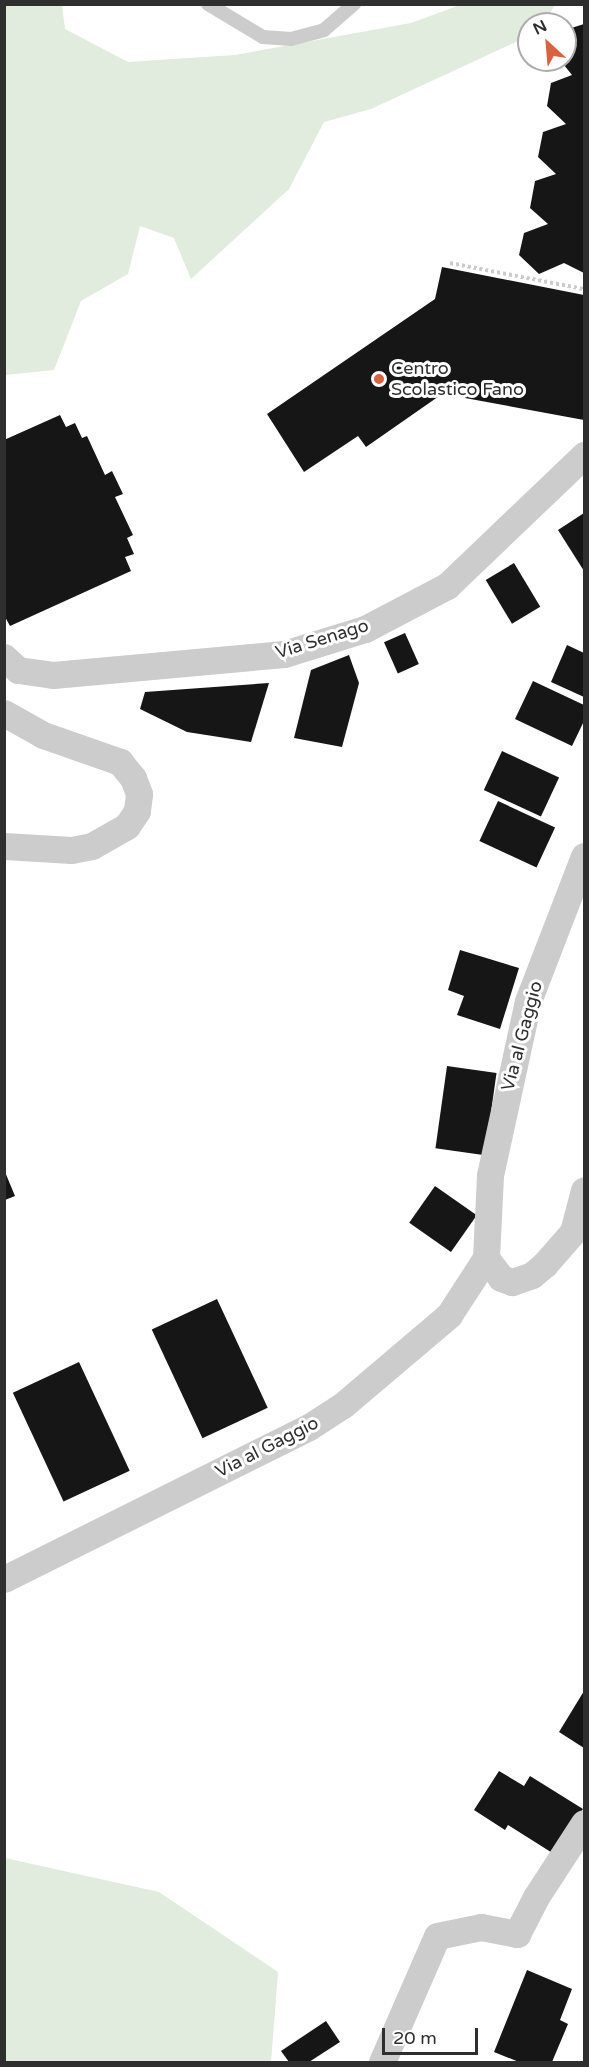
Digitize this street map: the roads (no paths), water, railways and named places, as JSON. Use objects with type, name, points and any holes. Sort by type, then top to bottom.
[{"type":"street","name":"Via Senago","points":[[4,657],[18,670],[53,675],[284,654],[365,629],[447,586],[585,455]]},
{"type":"street","points":[[4,713],[43,735],[120,762],[133,778],[139,794],[137,811],[127,826],[92,846],[71,850],[4,846]]},
{"type":"street","name":"Via al Gaggio","points":[[4,1579],[309,1426],[343,1405],[449,1315],[486,1258],[490,1176],[515,1051],[528,1001],[585,856]]},
{"type":"street","points":[[486,1258],[501,1278],[512,1282],[532,1275],[573,1232],[585,1190]]},
{"type":"street","points":[[382,2062],[437,1936],[481,1927],[517,1934],[536,1897],[585,1823]]},
{"type":"lane","points":[[208,4],[263,37],[291,39],[324,30],[354,4]]},
{"type":"place","name":"Centro Scolastico Fano","points":[[379,379]]}]
